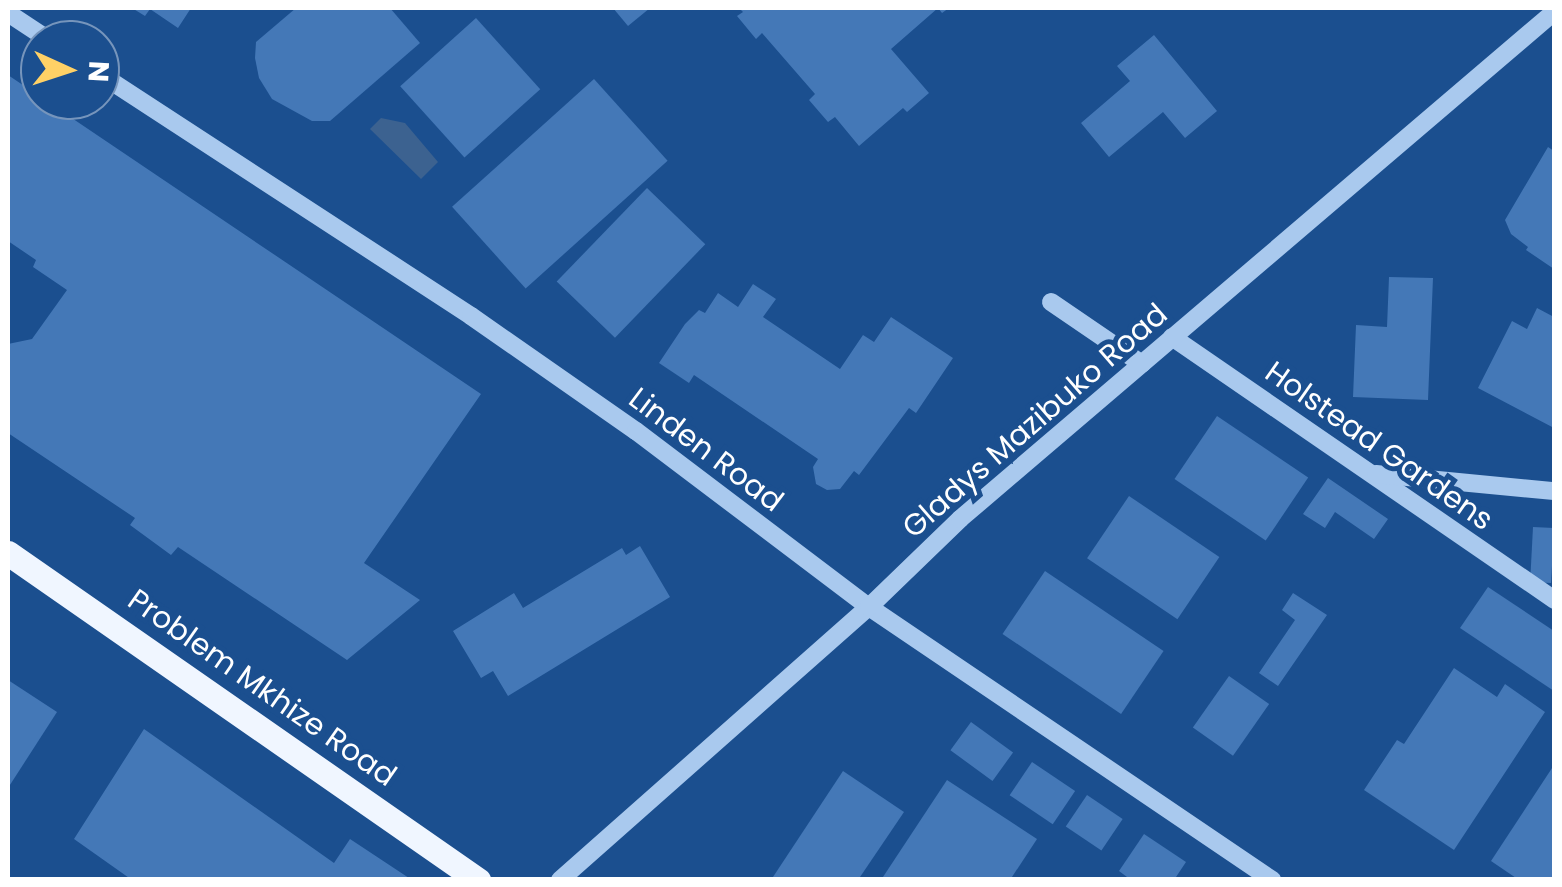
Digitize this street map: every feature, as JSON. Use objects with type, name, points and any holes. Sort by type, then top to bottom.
[{"type":"main road","name":"Problem Mkhize Road","points":[[8,552],[478,880]]},
{"type":"street","name":"Gladys Mazibuko Road","points":[[560,880],[869,607],[960,519],[1554,12]]},
{"type":"street","name":"Linden Road","points":[[120,87],[471,316],[636,431],[869,607],[1272,880]]},
{"type":"street","points":[[1051,302],[1142,364]]},
{"type":"street","name":"Holstead Gardens","points":[[1172,337],[1554,600]]},
{"type":"street","points":[[1373,474],[1554,491]]},
{"type":"water","points":[[381,118],[405,123],[438,162],[421,179],[370,129]]},
{"type":"building","points":[[132,8],[191,8],[178,28],[150,9],[145,16]]},
{"type":"building","points":[[296,8],[390,8],[420,43],[330,121],[312,121],[272,99],[259,78],[255,58],[256,42]]},
{"type":"building","points":[[613,8],[650,8],[628,26]]},
{"type":"building","points":[[739,8],[938,8],[891,49],[929,93],[907,112],[903,108],[859,146],[835,117],[828,122],[809,100],[815,94],[762,33],[756,39],[737,16],[743,12]]},
{"type":"building","points":[[476,18],[540,89],[464,158],[400,86]]},
{"type":"building","points":[[1154,35],[1217,111],[1185,138],[1163,112],[1109,157],[1081,123],[1130,81],[1117,66]]},
{"type":"building","points":[[8,75],[20,83],[20,120],[75,120],[481,394],[364,563],[420,600],[347,660],[178,547],[171,555],[130,525],[135,518],[8,433],[8,344],[32,339],[67,290],[33,267],[36,260],[8,241]]},
{"type":"building","points":[[594,79],[668,161],[526,289],[452,207]]},
{"type":"building","points":[[1548,147],[1554,151],[1554,269],[1526,250],[1528,247],[1511,234],[1505,220]]},
{"type":"building","points":[[647,188],[705,244],[615,338],[557,282]]},
{"type":"building","points":[[1389,277],[1433,278],[1428,400],[1353,397],[1356,325],[1387,327]]},
{"type":"building","points":[[753,284],[776,299],[763,317],[840,369],[863,335],[874,342],[891,317],[953,358],[916,413],[909,408],[859,475],[854,471],[840,489],[827,490],[816,484],[813,467],[818,459],[694,375],[689,383],[659,363],[685,324],[699,310],[705,313],[718,293],[738,307]]},
{"type":"building","points":[[1537,308],[1554,317],[1554,428],[1478,388],[1512,321],[1527,329]]},
{"type":"building","points":[[1217,416],[1308,478],[1266,541],[1175,479]]},
{"type":"building","points":[[1328,478],[1388,519],[1374,539],[1335,512],[1325,528],[1303,514]]},
{"type":"building","points":[[1129,496],[1219,557],[1177,619],[1087,558]]},
{"type":"building","points":[[1533,527],[1554,528],[1551,583],[1530,582]]},
{"type":"building","points":[[640,546],[670,597],[508,696],[493,671],[481,678],[453,631],[514,593],[523,608],[622,548],[626,555]]},
{"type":"building","points":[[1045,571],[1164,651],[1121,714],[1003,634]]},
{"type":"building","points":[[1488,587],[1554,631],[1554,691],[1460,628]]},
{"type":"building","points":[[1293,593],[1327,615],[1278,686],[1259,673],[1295,620],[1282,610]]},
{"type":"building","points":[[1454,668],[1497,697],[1505,684],[1545,712],[1454,850],[1364,790],[1397,740],[1404,744]]},
{"type":"building","points":[[1229,676],[1269,704],[1233,756],[1193,728]]},
{"type":"building","points":[[8,680],[57,712],[8,788]]},
{"type":"building","points":[[971,722],[1013,753],[992,781],[950,750]]},
{"type":"building","points":[[144,729],[334,863],[350,839],[412,880],[132,880],[74,839]]},
{"type":"building","points":[[1032,762],[1075,791],[1053,824],[1010,795]]},
{"type":"building","points":[[1554,765],[1554,880],[1519,880],[1491,861]]},
{"type":"building","points":[[843,771],[904,812],[858,880],[771,880]]},
{"type":"building","points":[[947,780],[1037,839],[1010,880],[881,880]]},
{"type":"building","points":[[1087,795],[1123,819],[1101,851],[1066,827]]},
{"type":"building","points":[[1144,834],[1186,862],[1174,880],[1131,880],[1119,871]]}]
